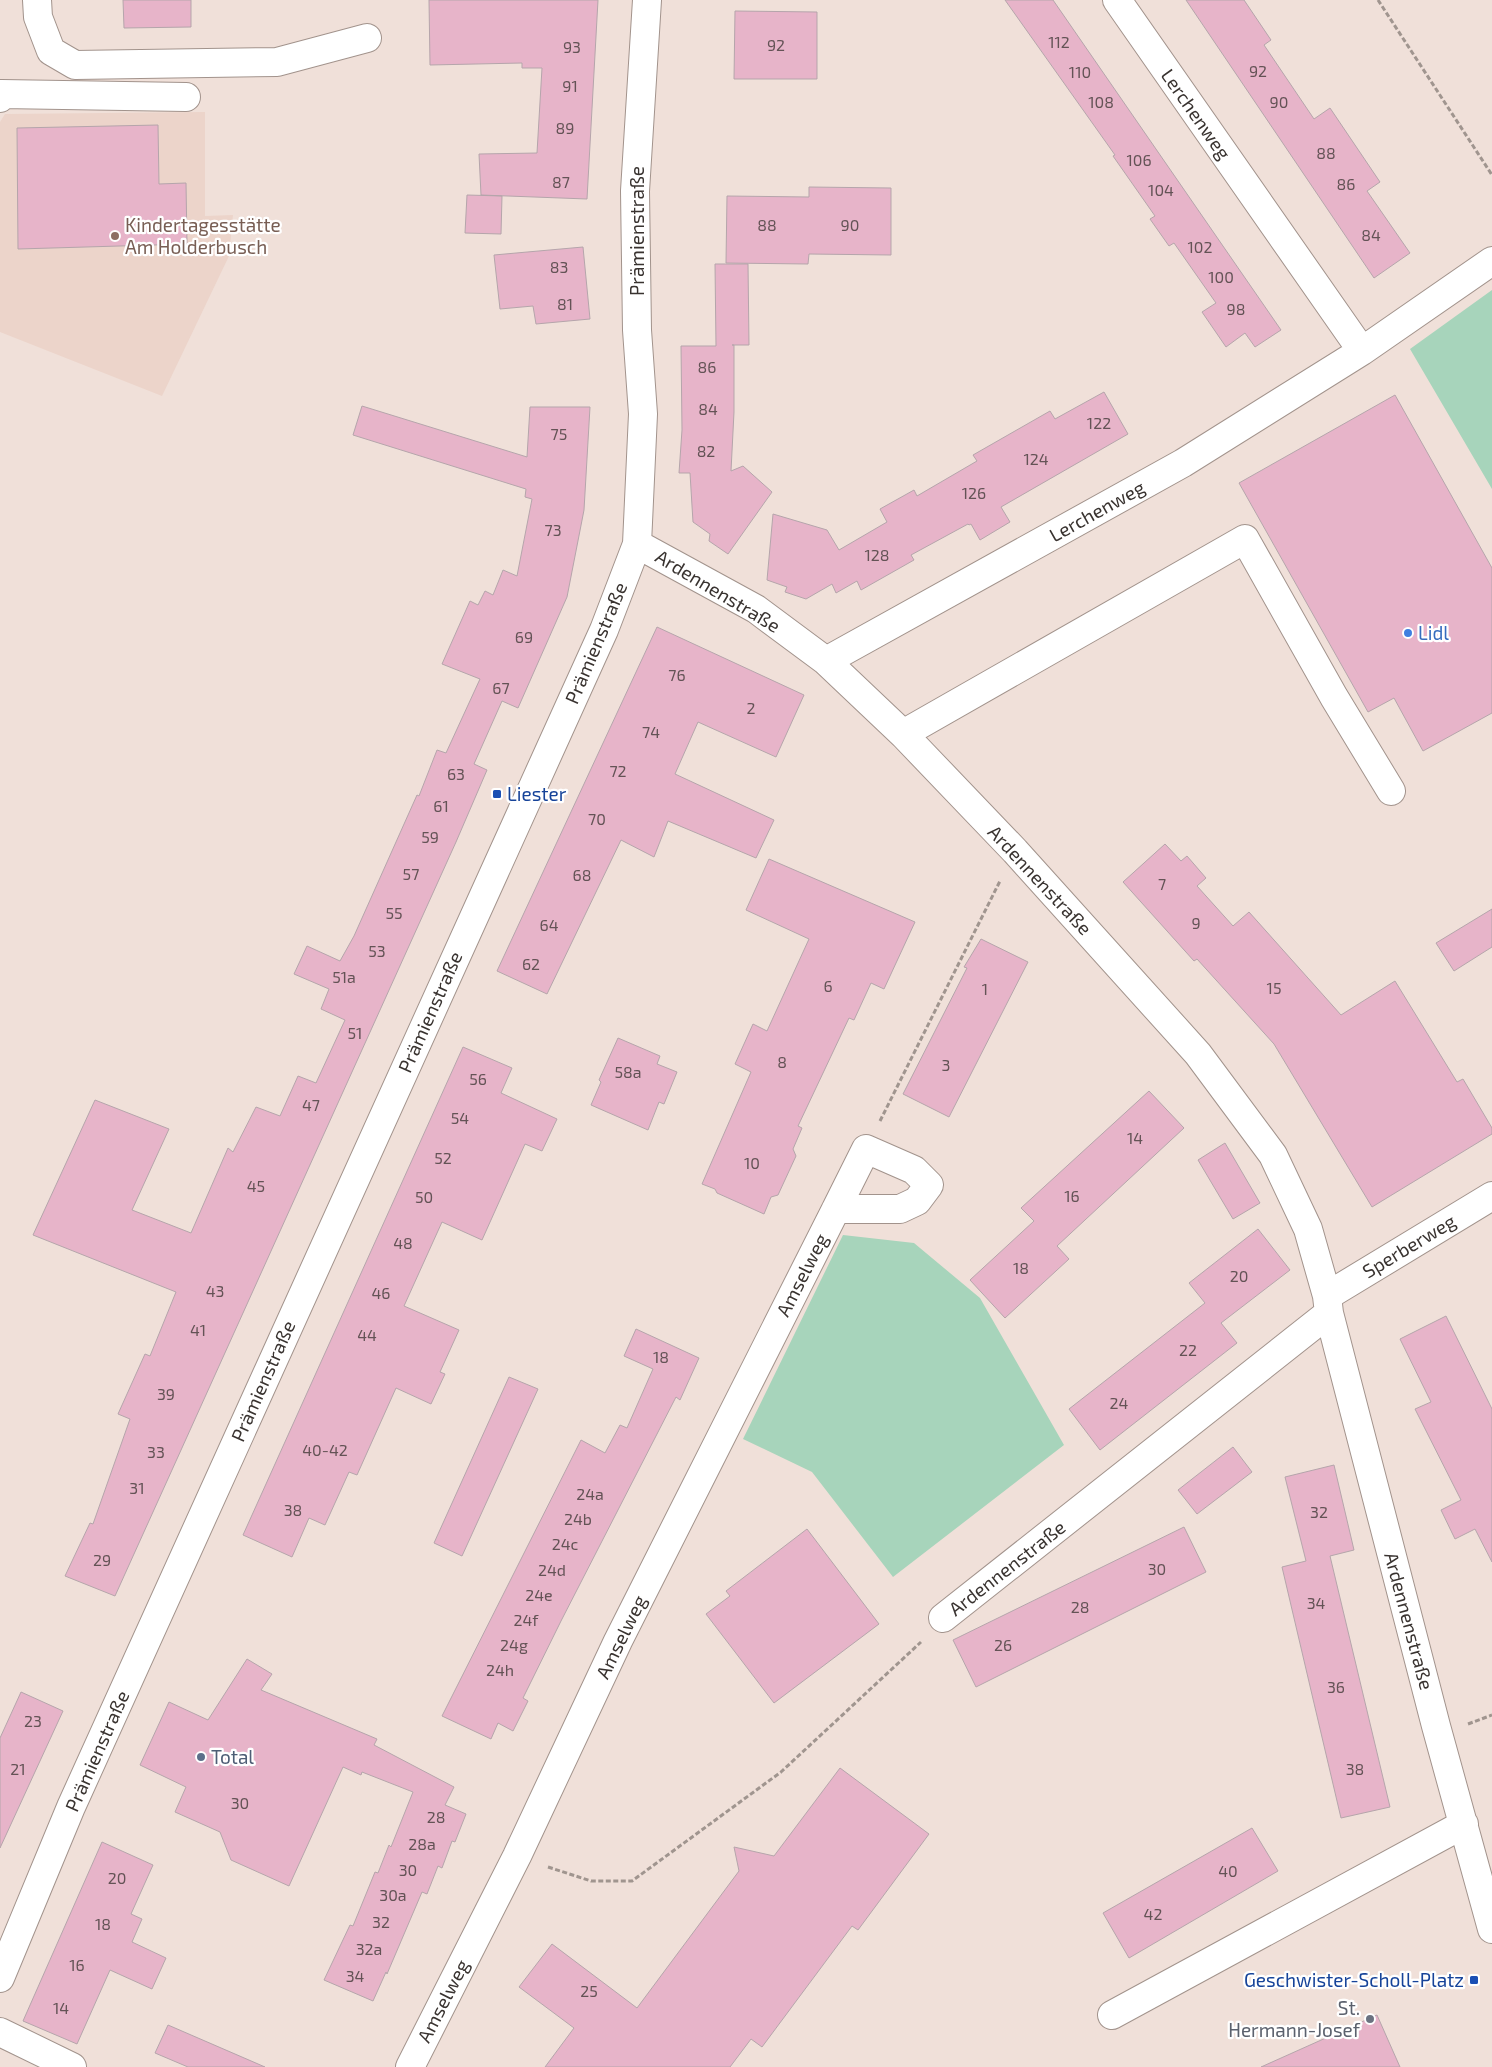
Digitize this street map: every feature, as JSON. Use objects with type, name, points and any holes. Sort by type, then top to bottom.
[{"type":"street","points":[[37,0],[38,16],[51,51],[75,65],[277,62],[366,38]]},
{"type":"street","name":"Prämienstraße","points":[[1,1974],[75,1798],[604,630],[637,544],[643,414],[637,330],[635,191],[647,0]]},
{"type":"street","name":"Lerchenweg","points":[[1117,0],[1362,351]]},
{"type":"street","points":[[0,98],[2,94],[186,97]]},
{"type":"street","name":"Lerchenweg","points":[[826,661],[1183,463],[1362,351],[1492,261]]},
{"type":"street","points":[[903,734],[1246,538],[1334,697],[1390,791]]},
{"type":"street","name":"Ardennenstraße","points":[[637,544],[756,609],[826,661],[903,734],[1015,851],[1198,1054],[1273,1155],[1308,1229],[1436,1726],[1492,1929]]},
{"type":"street","points":[[836,1209],[900,1209],[916,1201],[929,1185],[914,1170],[866,1149]]},
{"type":"street","name":"Amselweg","points":[[410,2067],[517,1856],[618,1641],[866,1149]]},
{"type":"street","name":"Sperberweg","points":[[1328,1304],[1492,1196]]},
{"type":"street","name":"Ardennenstraße","points":[[943,1618],[1328,1304]]},
{"type":"street","points":[[1112,2015],[1464,1824]]},
{"type":"street","points":[[0,2032],[72,2067]]},
{"type":"path","points":[[1378,0],[1492,174]]},
{"type":"path","points":[[866,1149],[1015,851]]},
{"type":"path","points":[[517,1856],[591,1880],[632,1881],[781,1772],[918,1646],[943,1618]]},
{"type":"shaded area","name":"Kindertagesstätte Am Holderbusch","points":[[205,112],[205,216],[233,215],[229,256],[162,396],[0,332],[0,122],[5,114]]},
{"type":"green space","points":[[1492,290],[1492,489],[1410,349]]},
{"type":"green space","points":[[843,1235],[914,1243],[980,1298],[1064,1445],[893,1577],[812,1472],[743,1439]]},
{"type":"building","points":[[123,0],[191,0],[191,27],[124,28]]},
{"type":"building","points":[[429,0],[598,0],[587,199],[481,195],[479,154],[537,153],[542,68],[522,68],[522,63],[430,65]]},
{"type":"building","points":[[1005,0],[1053,0],[1281,330],[1255,347],[1245,333],[1226,347],[1202,312],[1216,303],[1174,243],[1169,246],[1150,219],[1155,216],[1113,156],[1115,155]]},
{"type":"building","points":[[1186,0],[1244,0],[1271,40],[1264,45],[1314,119],[1330,108],[1380,182],[1367,191],[1410,253],[1374,278]]},
{"type":"building","points":[[735,11],[817,12],[817,79],[734,79]]},
{"type":"building","points":[[158,125],[159,184],[186,183],[187,244],[18,249],[17,128]]},
{"type":"building","points":[[809,187],[891,188],[891,255],[809,254],[808,264],[726,263],[727,196],[809,197]]},
{"type":"building","points":[[467,195],[502,196],[501,234],[465,233]]},
{"type":"building","points":[[583,247],[590,319],[536,324],[533,306],[500,309],[494,255]]},
{"type":"building","points":[[715,264],[748,264],[749,345],[734,345],[734,412],[731,471],[743,466],[772,492],[728,554],[709,541],[710,534],[693,522],[690,473],[679,473],[682,430],[681,346],[716,346]]},
{"type":"building","points":[[1104,392],[1128,434],[1001,507],[1010,522],[980,540],[971,524],[968,524],[911,555],[914,560],[861,590],[857,581],[836,593],[832,584],[806,599],[785,592],[787,587],[767,580],[773,514],[827,530],[839,550],[887,522],[880,509],[914,490],[917,496],[977,461],[973,455],[1050,411],[1055,419]]},
{"type":"building","name":"Lidl","points":[[1395,395],[1492,568],[1492,713],[1423,751],[1394,698],[1368,712],[1239,483]]},
{"type":"building","points":[[362,406],[527,457],[530,407],[590,407],[584,510],[567,597],[518,708],[502,701],[474,764],[487,770],[456,842],[115,1596],[65,1576],[90,1523],[93,1524],[130,1419],[118,1414],[145,1354],[150,1356],[176,1292],[33,1235],[95,1100],[169,1129],[132,1210],[191,1233],[228,1148],[233,1152],[256,1107],[280,1116],[298,1076],[316,1083],[345,1020],[321,1009],[329,989],[294,974],[307,946],[340,961],[354,936],[417,795],[419,796],[437,750],[446,753],[480,679],[442,664],[470,601],[478,605],[485,591],[493,595],[503,570],[517,576],[532,499],[525,497],[526,489],[353,435]]},
{"type":"building","points":[[657,627],[804,695],[776,757],[698,722],[675,774],[774,820],[756,858],[668,821],[654,857],[621,840],[547,994],[497,971]]},
{"type":"building","points":[[1165,844],[1181,861],[1187,856],[1206,878],[1197,886],[1233,926],[1249,912],[1341,1015],[1395,981],[1457,1082],[1463,1079],[1492,1128],[1492,1134],[1372,1207],[1274,1044],[1197,959],[1194,961],[1123,882]]},
{"type":"building","points":[[769,859],[915,922],[884,989],[871,983],[854,1020],[849,1018],[798,1126],[802,1128],[793,1149],[796,1156],[778,1195],[771,1197],[764,1214],[717,1193],[715,1189],[702,1184],[751,1072],[735,1064],[753,1024],[767,1031],[809,939],[746,910]]},
{"type":"building","points":[[1492,909],[1492,947],[1454,971],[1436,943]]},
{"type":"building","points":[[981,939],[1028,962],[949,1117],[903,1094],[967,968],[964,967]]},
{"type":"building","points":[[618,1038],[660,1056],[657,1064],[677,1072],[664,1104],[659,1102],[648,1130],[591,1105],[601,1082],[599,1080]]},
{"type":"building","points":[[463,1047],[512,1068],[501,1093],[557,1119],[542,1151],[525,1144],[482,1240],[442,1222],[404,1306],[459,1330],[440,1372],[445,1374],[431,1404],[396,1388],[357,1475],[349,1472],[325,1525],[309,1518],[292,1557],[243,1535]]},
{"type":"building","points":[[1149,1091],[1184,1128],[1057,1246],[1069,1259],[1005,1318],[970,1280],[1034,1221],[1021,1208]]},
{"type":"building","points":[[1225,1143],[1260,1203],[1233,1219],[1198,1160]]},
{"type":"building","points":[[1258,1229],[1290,1270],[1221,1323],[1237,1343],[1100,1450],[1069,1409],[1205,1303],[1189,1283]]},
{"type":"building","points":[[1446,1316],[1492,1409],[1492,1562],[1475,1529],[1455,1539],[1441,1510],[1461,1500],[1415,1409],[1431,1402],[1400,1339]]},
{"type":"building","points":[[636,1329],[699,1358],[680,1400],[676,1397],[561,1621],[523,1698],[528,1701],[513,1731],[498,1723],[491,1739],[442,1716],[581,1440],[605,1453],[620,1425],[627,1428],[653,1369],[624,1356]]},
{"type":"building","points":[[509,1377],[538,1389],[462,1556],[434,1543]]},
{"type":"building","points":[[1233,1447],[1252,1472],[1197,1514],[1178,1490]]},
{"type":"building","points":[[1334,1465],[1354,1550],[1330,1556],[1390,1807],[1341,1818],[1282,1567],[1306,1561],[1285,1477]]},
{"type":"building","points":[[1184,1527],[1206,1572],[976,1687],[953,1640]]},
{"type":"building","points":[[807,1529],[879,1624],[774,1703],[706,1614],[730,1596],[726,1591]]},
{"type":"building","points":[[247,1659],[272,1674],[261,1690],[377,1739],[374,1745],[454,1787],[445,1805],[466,1814],[455,1842],[452,1841],[442,1868],[438,1866],[427,1894],[422,1892],[387,1974],[386,1972],[373,2001],[324,1980],[350,1925],[353,1926],[375,1872],[378,1873],[389,1845],[391,1847],[413,1792],[362,1772],[361,1775],[343,1767],[289,1886],[231,1860],[220,1832],[175,1812],[186,1787],[140,1765],[169,1702],[208,1720]]},
{"type":"building","points":[[21,1692],[63,1711],[0,1848],[0,1738]]},
{"type":"building","points":[[840,1768],[929,1834],[858,1930],[852,1926],[762,2047],[751,2039],[730,2067],[545,2067],[574,2028],[519,1987],[552,1944],[637,2008],[739,1871],[734,1847],[774,1856]]},
{"type":"building","points":[[1252,1828],[1278,1871],[1129,1958],[1103,1913]]},
{"type":"building","points":[[102,1842],[153,1865],[131,1914],[142,1919],[132,1942],[166,1958],[152,1989],[110,1970],[77,2044],[23,2021]]},
{"type":"building","name":"St. Hermann-Josef","points":[[1377,2015],[1400,2067],[1261,2067]]},
{"type":"building","points":[[168,2025],[265,2067],[188,2067],[155,2053]]},
{"type":"place","name":"Kindertagesstätte Am Holderbusch","points":[[115,236]]},
{"type":"place","name":"Lidl","points":[[1408,633]]},
{"type":"place","name":"Liester","points":[[497,794]]},
{"type":"place","name":"Total","points":[[201,1757]]},
{"type":"place","name":"Geschwister-Scholl-Platz","points":[[1474,1980]]},
{"type":"place","name":"St. Hermann-Josef","points":[[1370,2019]]}]
